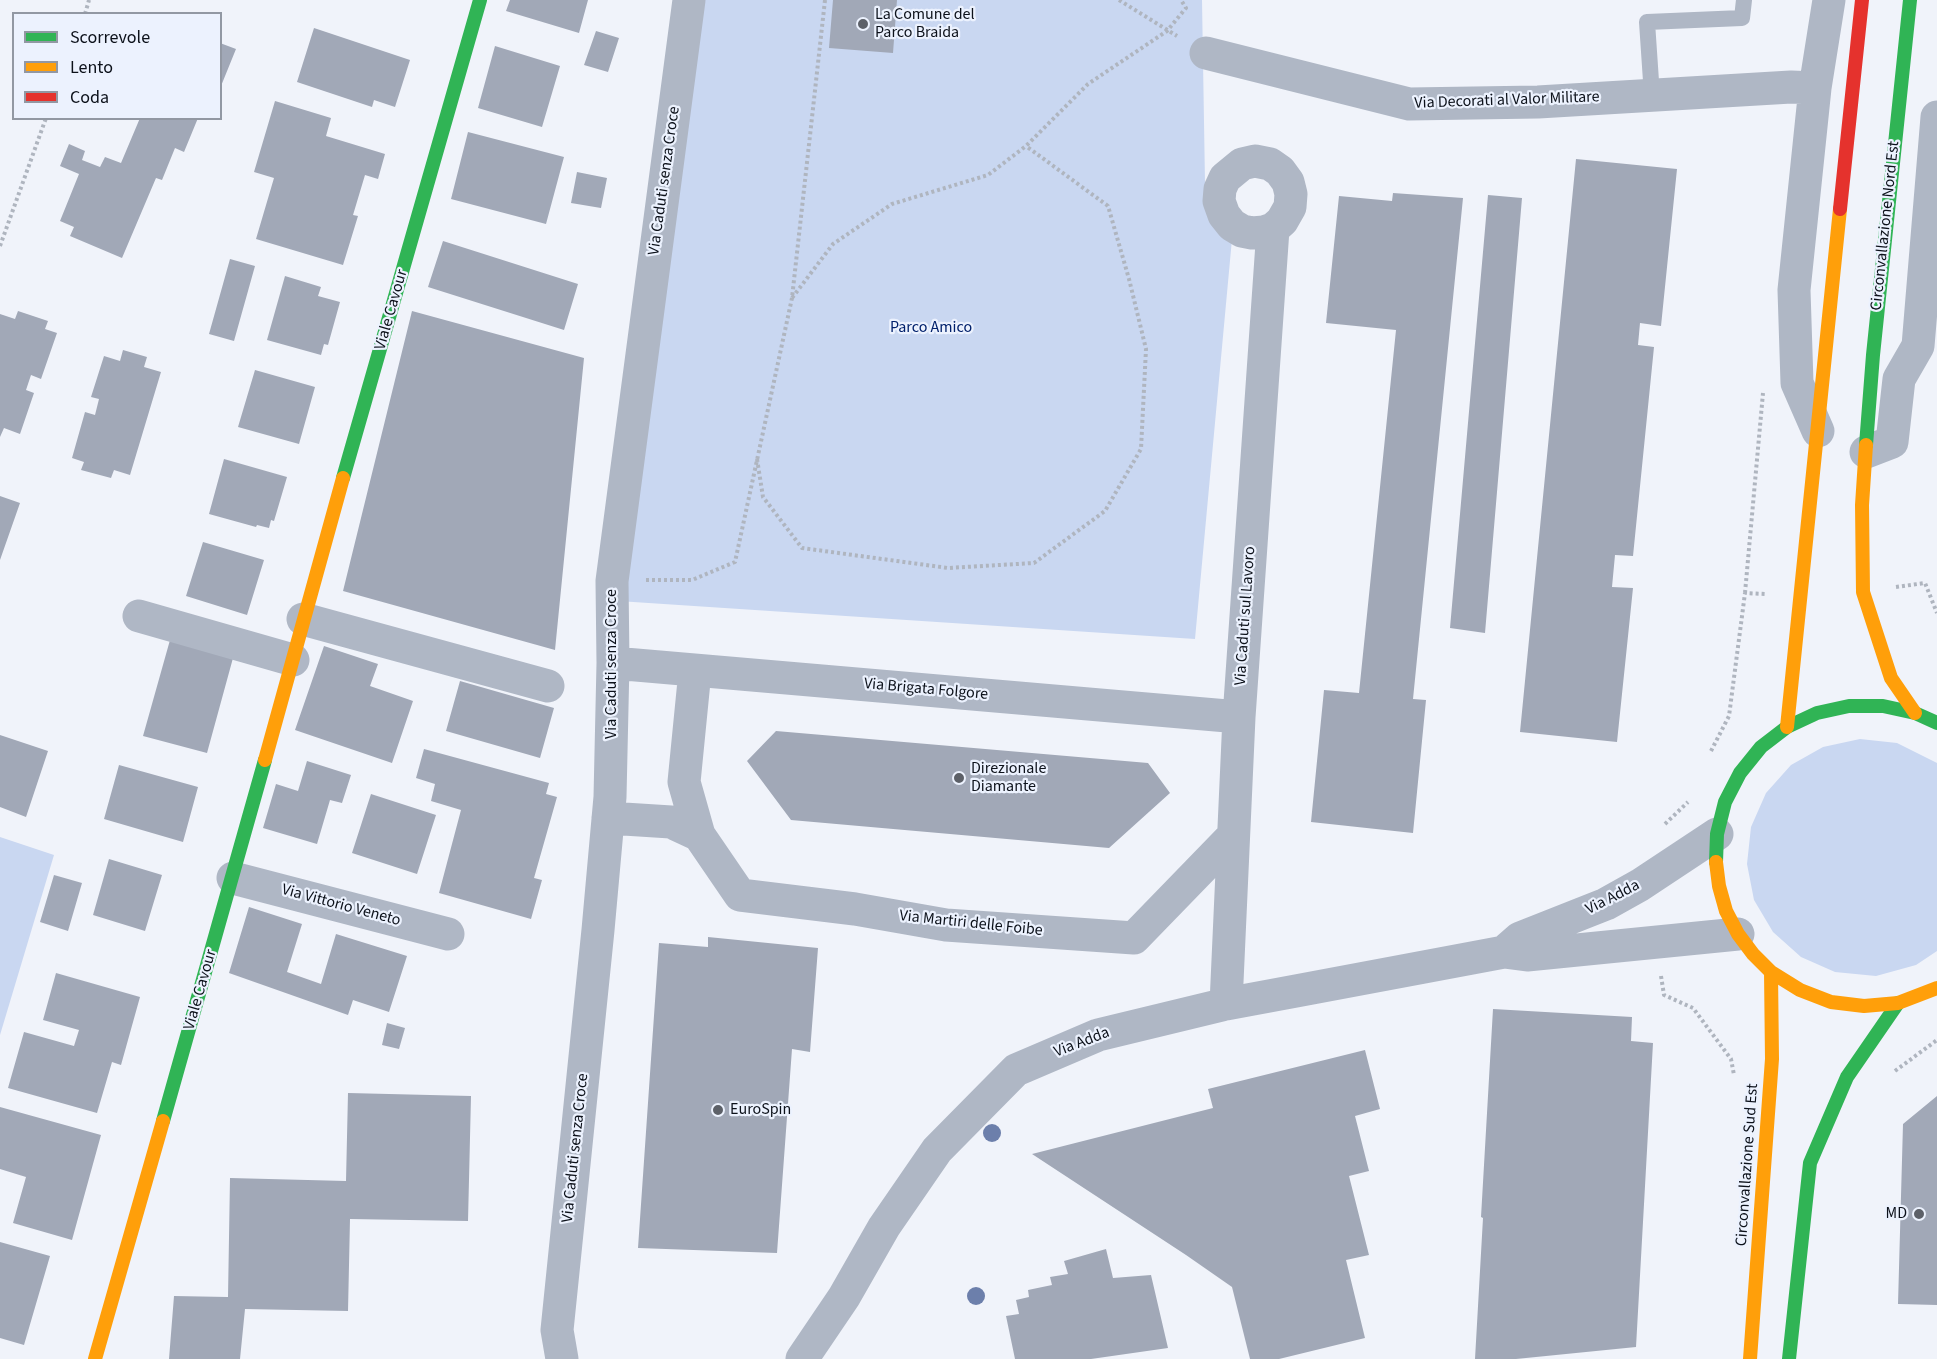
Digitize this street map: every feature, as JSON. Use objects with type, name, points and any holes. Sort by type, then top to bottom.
[{"type":"main road","name":"Viale Cavour","points":[[94,1359],[233,878],[303,619],[480,0]]},
{"type":"main road","points":[[1787,727],[1862,0]]},
{"type":"main road","name":"Circonvallazione Nord Est","points":[[1910,0],[1873,355],[1862,505],[1863,592],[1891,678],[1915,712]]},
{"type":"main road","name":"Circonvallazione Nord Est","points":[[1937,723],[1915,712],[1883,706],[1850,706],[1817,713],[1787,727],[1761,747],[1740,773],[1725,802],[1717,834],[1716,860],[1719,886],[1726,911],[1738,934],[1771,972],[1800,990],[1831,1002],[1864,1006],[1898,1003],[1937,988]]},
{"type":"main road","name":"Circonvallazione Sud Est","points":[[1750,1359],[1772,1059],[1771,972]]},
{"type":"main road","points":[[1790,1358],[1810,1163],[1846,1077],[1898,1003]]},
{"type":"street","name":"Via Caduti senza Croce","points":[[576,1359],[560,1344],[608,818],[613,663],[612,581],[689,0]]},
{"type":"street","points":[[1818,431],[1797,383],[1794,290],[1815,88],[1829,0]]},
{"type":"street","name":"Via Decorati al Valor Militare","points":[[1206,53],[1410,104],[1538,102],[1791,87],[1815,88]]},
{"type":"street","points":[[1866,452],[1892,442],[1899,379],[1918,346],[1937,117]]},
{"type":"street","name":"Via Caduti sul Lavoro","points":[[1226,1004],[1239,717],[1273,229]]},
{"type":"street","points":[[139,616],[293,660]]},
{"type":"street","points":[[303,619],[548,686]]},
{"type":"street","name":"Via Brigata Folgore","points":[[613,663],[1239,717]]},
{"type":"street","name":"Via Martiri delle Foibe","points":[[695,671],[684,782],[699,835],[740,895],[855,909],[946,925],[1134,938],[1233,836]]},
{"type":"street","points":[[608,818],[671,822],[699,835]]},
{"type":"street","name":"Via Adda","points":[[1504,952],[1520,938],[1606,904],[1640,885],[1717,834]]},
{"type":"street","name":"Via Vittorio Veneto","points":[[233,878],[448,934]]},
{"type":"street","name":"Via Adda","points":[[801,1359],[844,1297],[884,1227],[937,1150],[1016,1070],[1098,1035],[1226,1004],[1504,952],[1527,955],[1738,934]]},
{"type":"lane","points":[[1652,96],[1647,22],[1742,18],[1744,0]]},
{"type":"path","points":[[612,581],[692,580],[735,561],[792,298],[825,0]]},
{"type":"path","points":[[1119,0],[1206,53]]},
{"type":"path","points":[[792,298],[833,244],[892,204],[988,175],[1026,146],[1088,84],[1167,31],[1186,9],[1181,0]]},
{"type":"path","points":[[0,246],[45,120]]},
{"type":"path","points":[[757,459],[763,497],[802,548],[948,568],[1034,563],[1105,511],[1141,449],[1146,349],[1130,279],[1108,206],[1026,146]]},
{"type":"green space","name":"Parco Amico","points":[[680,0],[1202,0],[1205,183],[1232,239],[1195,639],[603,600]]},
{"type":"green space","points":[[1860,739],[1897,743],[1937,763],[1937,951],[1916,965],[1876,976],[1835,972],[1801,957],[1773,932],[1754,900],[1747,864],[1751,827],[1766,793],[1791,765],[1823,747]]},
{"type":"green space","points":[[0,837],[54,855],[0,1035]]},
{"type":"building","points":[[510,0],[588,0],[579,33],[506,11]]},
{"type":"building","name":"La Comune del Parco Braida","points":[[833,0],[897,0],[893,53],[829,48]]},
{"type":"building","points":[[314,28],[410,60],[395,107],[374,100],[372,107],[297,82]]},
{"type":"building","points":[[596,31],[619,38],[608,72],[584,65]]},
{"type":"building","points":[[222,44],[236,49],[222,84]]},
{"type":"building","points":[[495,46],[560,66],[542,127],[478,108]]},
{"type":"building","points":[[275,101],[331,118],[326,136],[385,154],[378,179],[365,175],[353,215],[358,216],[343,265],[256,239],[274,178],[254,172]]},
{"type":"building","points":[[139,120],[197,120],[184,152],[175,148],[162,180],[156,178],[122,258],[70,236],[74,227],[60,221],[79,174],[60,166],[69,144],[85,151],[82,160],[100,167],[105,157],[121,163]]},
{"type":"building","points":[[468,132],[564,157],[546,224],[451,199]]},
{"type":"building","points":[[1576,159],[1677,169],[1661,326],[1640,323],[1638,345],[1654,347],[1633,556],[1615,555],[1612,587],[1633,588],[1617,742],[1520,732]]},
{"type":"building","points":[[577,172],[607,178],[601,208],[571,203]]},
{"type":"building","points":[[1393,193],[1463,198],[1413,699],[1426,700],[1413,833],[1311,822],[1324,690],[1359,693],[1396,330],[1326,323],[1339,196],[1392,201]]},
{"type":"building","points":[[1488,195],[1522,198],[1485,633],[1450,628]]},
{"type":"building","points":[[443,241],[578,284],[564,330],[428,287]]},
{"type":"building","points":[[230,259],[255,266],[234,341],[209,334]]},
{"type":"building","points":[[285,276],[321,287],[318,296],[340,302],[328,345],[324,344],[321,355],[267,340]]},
{"type":"building","points":[[18,311],[48,321],[45,329],[57,333],[41,379],[31,375],[26,390],[34,393],[20,434],[4,428],[0,437],[0,314],[15,319]]},
{"type":"building","points":[[412,311],[584,358],[555,650],[343,591]]},
{"type":"building","points":[[123,350],[147,357],[144,367],[161,372],[130,475],[114,470],[111,478],[81,470],[84,462],[72,458],[85,412],[95,415],[99,399],[91,397],[104,356],[120,361]]},
{"type":"building","points":[[255,370],[315,387],[299,444],[238,427]]},
{"type":"building","points":[[224,459],[287,477],[274,521],[271,520],[269,528],[257,525],[256,527],[209,514]]},
{"type":"building","points":[[0,496],[20,503],[0,560]]},
{"type":"building","points":[[203,542],[264,560],[247,615],[186,596]]},
{"type":"building","points":[[170,640],[233,658],[207,753],[143,736]]},
{"type":"building","points":[[324,646],[378,664],[370,686],[413,701],[392,763],[295,730]]},
{"type":"building","points":[[460,681],[554,708],[540,758],[446,731]]},
{"type":"building","name":"Direzionale Diamante","points":[[776,731],[1148,763],[1170,793],[1109,848],[791,820],[747,761]]},
{"type":"building","points":[[0,735],[48,751],[26,817],[0,807]]},
{"type":"building","points":[[424,749],[549,783],[546,794],[557,797],[534,878],[542,880],[531,919],[439,893],[461,810],[431,801],[435,784],[416,778]]},
{"type":"building","points":[[307,761],[351,775],[342,803],[330,800],[317,844],[263,828],[276,784],[298,791]]},
{"type":"building","points":[[119,765],[198,787],[183,842],[104,819]]},
{"type":"building","points":[[371,794],[436,815],[417,874],[352,853]]},
{"type":"building","points":[[109,859],[162,875],[145,931],[93,915]]},
{"type":"building","points":[[54,875],[82,883],[68,931],[40,922]]},
{"type":"building","points":[[249,907],[302,924],[287,972],[321,984],[336,934],[407,956],[389,1012],[353,1000],[348,1015],[229,973]]},
{"type":"building","name":"EuroSpin","points":[[708,937],[818,948],[810,1052],[792,1049],[777,1253],[638,1248],[659,943],[708,947]]},
{"type":"building","points":[[56,973],[140,997],[121,1065],[112,1062],[97,1113],[8,1088],[24,1032],[74,1046],[79,1030],[43,1020]]},
{"type":"building","points":[[1493,1009],[1632,1017],[1631,1041],[1653,1043],[1636,1347],[1516,1359],[1475,1359]]},
{"type":"building","points":[[387,1023],[405,1028],[399,1049],[382,1045]]},
{"type":"building","points":[[1365,1050],[1380,1109],[1355,1116],[1369,1171],[1349,1176],[1369,1255],[1346,1260],[1365,1338],[1279,1359],[1250,1359],[1232,1287],[1032,1154],[1213,1108],[1208,1089]]},
{"type":"building","points":[[348,1093],[471,1096],[468,1221],[350,1219],[348,1311],[245,1309],[240,1359],[169,1359],[174,1296],[228,1297],[230,1178],[346,1181]]},
{"type":"building","name":"MD","points":[[1937,1096],[1937,1305],[1898,1304],[1903,1124]]},
{"type":"building","points":[[0,1107],[101,1135],[72,1240],[13,1223],[26,1177],[0,1169]]},
{"type":"building","points":[[0,1242],[50,1256],[24,1345],[0,1338]]},
{"type":"building","points":[[1106,1249],[1113,1278],[1151,1275],[1168,1348],[1091,1359],[1015,1359],[1006,1316],[1019,1314],[1016,1300],[1029,1297],[1028,1290],[1052,1285],[1050,1277],[1068,1274],[1064,1261]]},
{"type":"traffic: fast","points":[[343,478],[480,0]]},
{"type":"traffic: fast","points":[[1866,445],[1873,355],[1910,0]]},
{"type":"traffic: fast","points":[[1716,862],[1717,834],[1725,802],[1740,773],[1761,747],[1787,727],[1817,713],[1849,706],[1883,706],[1915,713],[1937,723]]},
{"type":"traffic: fast","points":[[163,1121],[265,760]]},
{"type":"traffic: fast","points":[[1789,1359],[1810,1163],[1847,1077],[1898,1003]]},
{"type":"traffic: slow","points":[[1787,727],[1840,209]]},
{"type":"traffic: slow","points":[[1866,445],[1862,505],[1863,592],[1891,678],[1915,713]]},
{"type":"traffic: slow","points":[[265,760],[343,478]]},
{"type":"traffic: slow","points":[[1716,862],[1719,886],[1726,911],[1738,934],[1771,972],[1800,990],[1831,1002],[1864,1006],[1898,1003],[1937,988]]},
{"type":"traffic: slow","points":[[1750,1359],[1772,1059],[1771,972]]},
{"type":"traffic: slow","points":[[95,1359],[163,1121]]},
{"type":"traffic: jam","points":[[1840,209],[1862,0]]},
{"type":"place","name":"La Comune del Parco Braida","points":[[863,24]]},
{"type":"place","name":"Direzionale Diamante","points":[[959,778]]},
{"type":"place","name":"EuroSpin","points":[[718,1110]]},
{"type":"place","name":"MD","points":[[1919,1214]]}]
